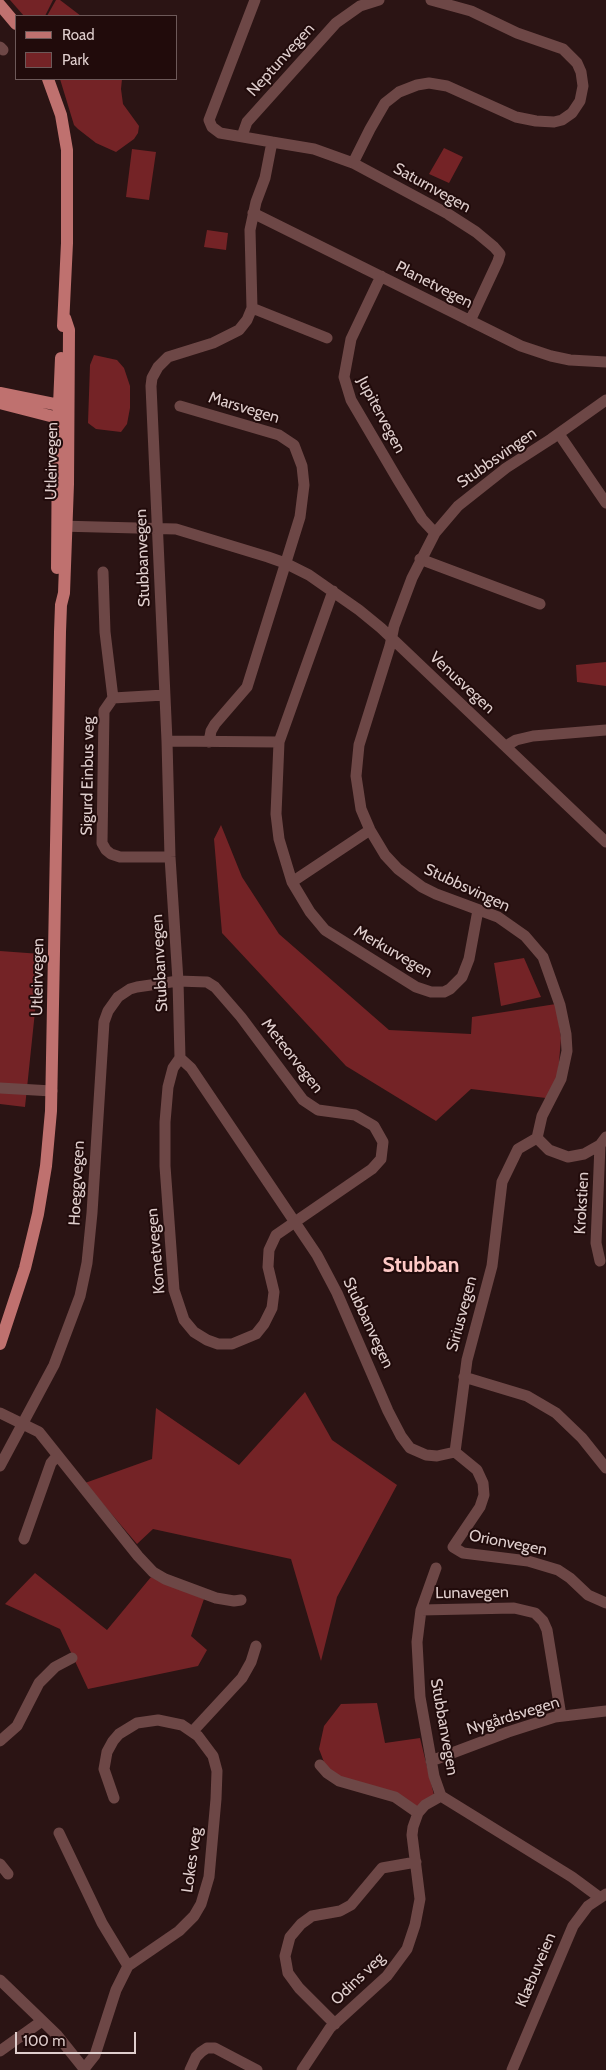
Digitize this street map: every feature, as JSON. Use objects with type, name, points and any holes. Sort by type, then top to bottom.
[{"type":"main road","points":[[0,5],[15,23]]},
{"type":"main road","name":"Utleirvegen","points":[[48,80],[61,115],[67,150],[65,318],[62,330],[59,405]]},
{"type":"main road","name":"Utleirvegen","points":[[0,1344],[25,1268],[38,1214],[46,1166],[52,1091],[61,605],[57,593],[62,526],[64,416],[69,330],[65,318]]},
{"type":"main road","points":[[0,393],[59,405],[64,416]]},
{"type":"main road","points":[[0,403],[64,416]]},
{"type":"street","points":[[255,0],[209,116],[210,124],[217,131],[272,142],[265,178],[253,213],[250,230],[252,308],[327,338]]},
{"type":"street","name":"Neptunvegen","points":[[242,136],[247,122],[336,23],[360,6],[379,0]]},
{"type":"street","points":[[353,163],[385,103],[393,96],[417,85],[435,84],[447,86],[516,117],[536,122],[562,120],[572,113],[580,101],[583,86],[581,72],[577,63],[563,49],[517,33],[471,11],[431,0]]},
{"type":"street","name":"Saturnvegen","points":[[272,142],[314,149],[353,163],[448,214],[476,232],[500,254],[470,321]]},
{"type":"street","name":"Planetvegen","points":[[253,213],[538,353],[570,360],[606,362]]},
{"type":"street","name":"Jupitervegen","points":[[381,276],[351,339],[344,378],[351,400],[393,472],[422,519],[435,533]]},
{"type":"street","name":"Stubbanvegen","points":[[252,308],[247,320],[239,330],[213,343],[168,357],[154,373],[151,386],[180,1058],[191,1068],[317,1255],[337,1293],[388,1411],[401,1436],[410,1448],[426,1455],[437,1456],[455,1452]]},
{"type":"street","name":"Stubbsvingen","points":[[536,1138],[542,1116],[561,1079],[567,1051],[566,1034],[560,1005],[543,957],[525,936],[498,918],[436,894],[408,877],[385,855],[370,830],[359,800],[356,763],[364,724],[396,619],[420,559],[435,533],[458,506],[496,475],[559,434],[606,400]]},
{"type":"street","name":"Marsvegen","points":[[180,406],[279,435],[294,445],[302,466],[303,502],[285,563]]},
{"type":"street","name":"Stubbsvingen","points":[[559,434],[606,504]]},
{"type":"street","name":"Venusvegen","points":[[62,526],[157,528],[185,531],[285,563],[333,591],[359,610],[506,746],[606,842]]},
{"type":"street","points":[[420,559],[540,604]]},
{"type":"street","points":[[209,742],[211,731],[247,687],[285,563]]},
{"type":"street","name":"Sigurd Einbus veg","points":[[103,572],[105,632],[113,698],[104,711],[102,842],[106,850],[120,857],[170,857]]},
{"type":"street","name":"Merkurvegen","points":[[333,591],[279,742],[276,814],[279,839],[292,882],[310,912],[325,930],[416,987],[432,992],[444,992],[450,989],[462,977],[469,959],[478,910]]},
{"type":"street","name":"Sigurd Einbus veg","points":[[113,698],[164,695]]},
{"type":"street","points":[[506,746],[516,740],[533,736],[606,730]]},
{"type":"street","points":[[167,741],[279,742]]},
{"type":"street","points":[[292,882],[370,830]]},
{"type":"street","name":"Meteorvegen","points":[[178,981],[207,982],[222,992],[303,1100],[310,1106],[326,1112],[360,1117],[374,1126],[381,1137],[383,1154],[377,1164],[295,1221]]},
{"type":"street","name":"Hoeggvegen","points":[[0,1466],[54,1365],[74,1315],[85,1270],[92,1213],[104,1022],[112,1004],[130,989],[178,981]]},
{"type":"street","name":"Kometvegen","points":[[180,1058],[173,1068],[168,1087],[165,1122],[165,1166],[174,1290],[184,1320],[194,1332],[218,1344],[232,1344],[256,1334],[264,1324],[272,1308],[274,1292],[268,1267],[271,1243],[276,1235],[295,1221]]},
{"type":"street","points":[[0,1088],[52,1091]]},
{"type":"street","name":"Krokstien","points":[[536,1138],[549,1150],[568,1157],[584,1154],[603,1141]]},
{"type":"street","name":"Siriusvegen","points":[[455,1452],[464,1377],[492,1266],[502,1182],[518,1149],[536,1138]]},
{"type":"street","name":"Krokstien","points":[[600,1261],[596,1243],[603,1141]]},
{"type":"street","points":[[464,1377],[526,1396],[556,1413],[582,1438],[606,1468]]},
{"type":"street","points":[[0,1413],[39,1432],[138,1556],[154,1572],[166,1579],[216,1598],[234,1601],[241,1600]]},
{"type":"street","name":"Orionvegen","points":[[455,1452],[477,1470],[483,1483],[484,1495],[480,1507],[453,1546],[464,1552],[528,1561],[558,1570],[570,1578],[588,1595],[606,1603]]},
{"type":"street","points":[[24,1539],[51,1463],[57,1456]]},
{"type":"street","name":"Stubbanvegen","points":[[436,1568],[422,1610],[417,1642],[420,1696],[434,1776],[441,1796],[603,1895]]},
{"type":"street","name":"Lunavegen","points":[[422,1610],[514,1608],[535,1613],[543,1621],[546,1630],[561,1716]]},
{"type":"street","points":[[193,1731],[242,1678],[256,1646]]},
{"type":"street","points":[[0,1741],[17,1726],[38,1683],[55,1667],[72,1658]]},
{"type":"street","name":"Nygårdsvegen","points":[[431,1761],[508,1732],[561,1716],[606,1712]]},
{"type":"street","name":"Lokes veg","points":[[84,2069],[95,2055],[116,1990],[128,1966],[185,1926],[197,1911],[206,1889],[216,1799],[217,1771],[210,1751],[193,1731],[176,1722],[158,1720],[138,1723],[122,1731],[110,1745],[104,1764],[106,1778],[114,1798]]},
{"type":"street","points":[[320,1765],[327,1773],[339,1781],[395,1797],[418,1813],[441,1796]]},
{"type":"street","name":"Odins veg","points":[[302,2070],[320,2042],[335,2024],[387,1976],[407,1949],[417,1919],[420,1899],[412,1835],[418,1813]]},
{"type":"street","points":[[59,1833],[102,1923],[128,1966]]},
{"type":"street","points":[[335,2024],[299,1988],[288,1974],[285,1956],[290,1937],[301,1924],[312,1916],[340,1910],[351,1905],[382,1868],[416,1862]]},
{"type":"street","points":[[0,1864],[8,1874]]},
{"type":"street","name":"Klæbuveien","points":[[512,2070],[574,1926],[588,1906],[603,1895]]},
{"type":"street","points":[[0,1980],[71,2051],[84,2069]]},
{"type":"street","points":[[0,2051],[42,2021]]},
{"type":"street","points":[[190,2070],[201,2052],[207,2048],[215,2048],[257,2070]]},
{"type":"green space","points":[[10,0],[53,0],[46,15],[23,15]]},
{"type":"green space","points":[[56,0],[60,0],[80,15],[48,15]]},
{"type":"green space","points":[[60,80],[122,80],[123,104],[139,126],[138,133],[134,139],[116,152],[96,143],[74,125]]},
{"type":"green space","points":[[444,148],[463,157],[449,183],[429,174]]},
{"type":"green space","points":[[132,149],[156,152],[149,200],[126,197]]},
{"type":"green space","points":[[207,230],[228,233],[226,250],[204,247]]},
{"type":"green space","points":[[94,355],[117,360],[124,368],[130,386],[130,408],[127,424],[121,432],[96,429],[88,423],[90,365]]},
{"type":"green space","points":[[606,662],[606,686],[577,682],[576,665]]},
{"type":"green space","points":[[221,825],[242,877],[279,934],[389,1030],[471,1034],[472,1017],[556,1004],[561,1038],[558,1075],[546,1098],[471,1089],[436,1121],[346,1066],[222,933],[214,839]]},
{"type":"green space","points":[[0,951],[41,954],[25,1107],[0,1104]]},
{"type":"green space","points":[[524,958],[541,997],[501,1006],[494,963]]},
{"type":"green space","points":[[305,1392],[332,1440],[397,1485],[337,1597],[321,1661],[291,1559],[153,1529],[137,1544],[85,1483],[152,1459],[156,1408],[239,1465]]},
{"type":"green space","points":[[35,1573],[107,1630],[151,1577],[204,1599],[191,1636],[207,1650],[198,1666],[88,1689],[60,1629],[5,1604]]},
{"type":"green space","points":[[377,1703],[385,1743],[420,1738],[434,1795],[415,1810],[344,1781],[327,1770],[319,1749],[324,1726],[341,1704]]},
{"type":"district","name":"Stubban","points":[[421,1266]]}]
